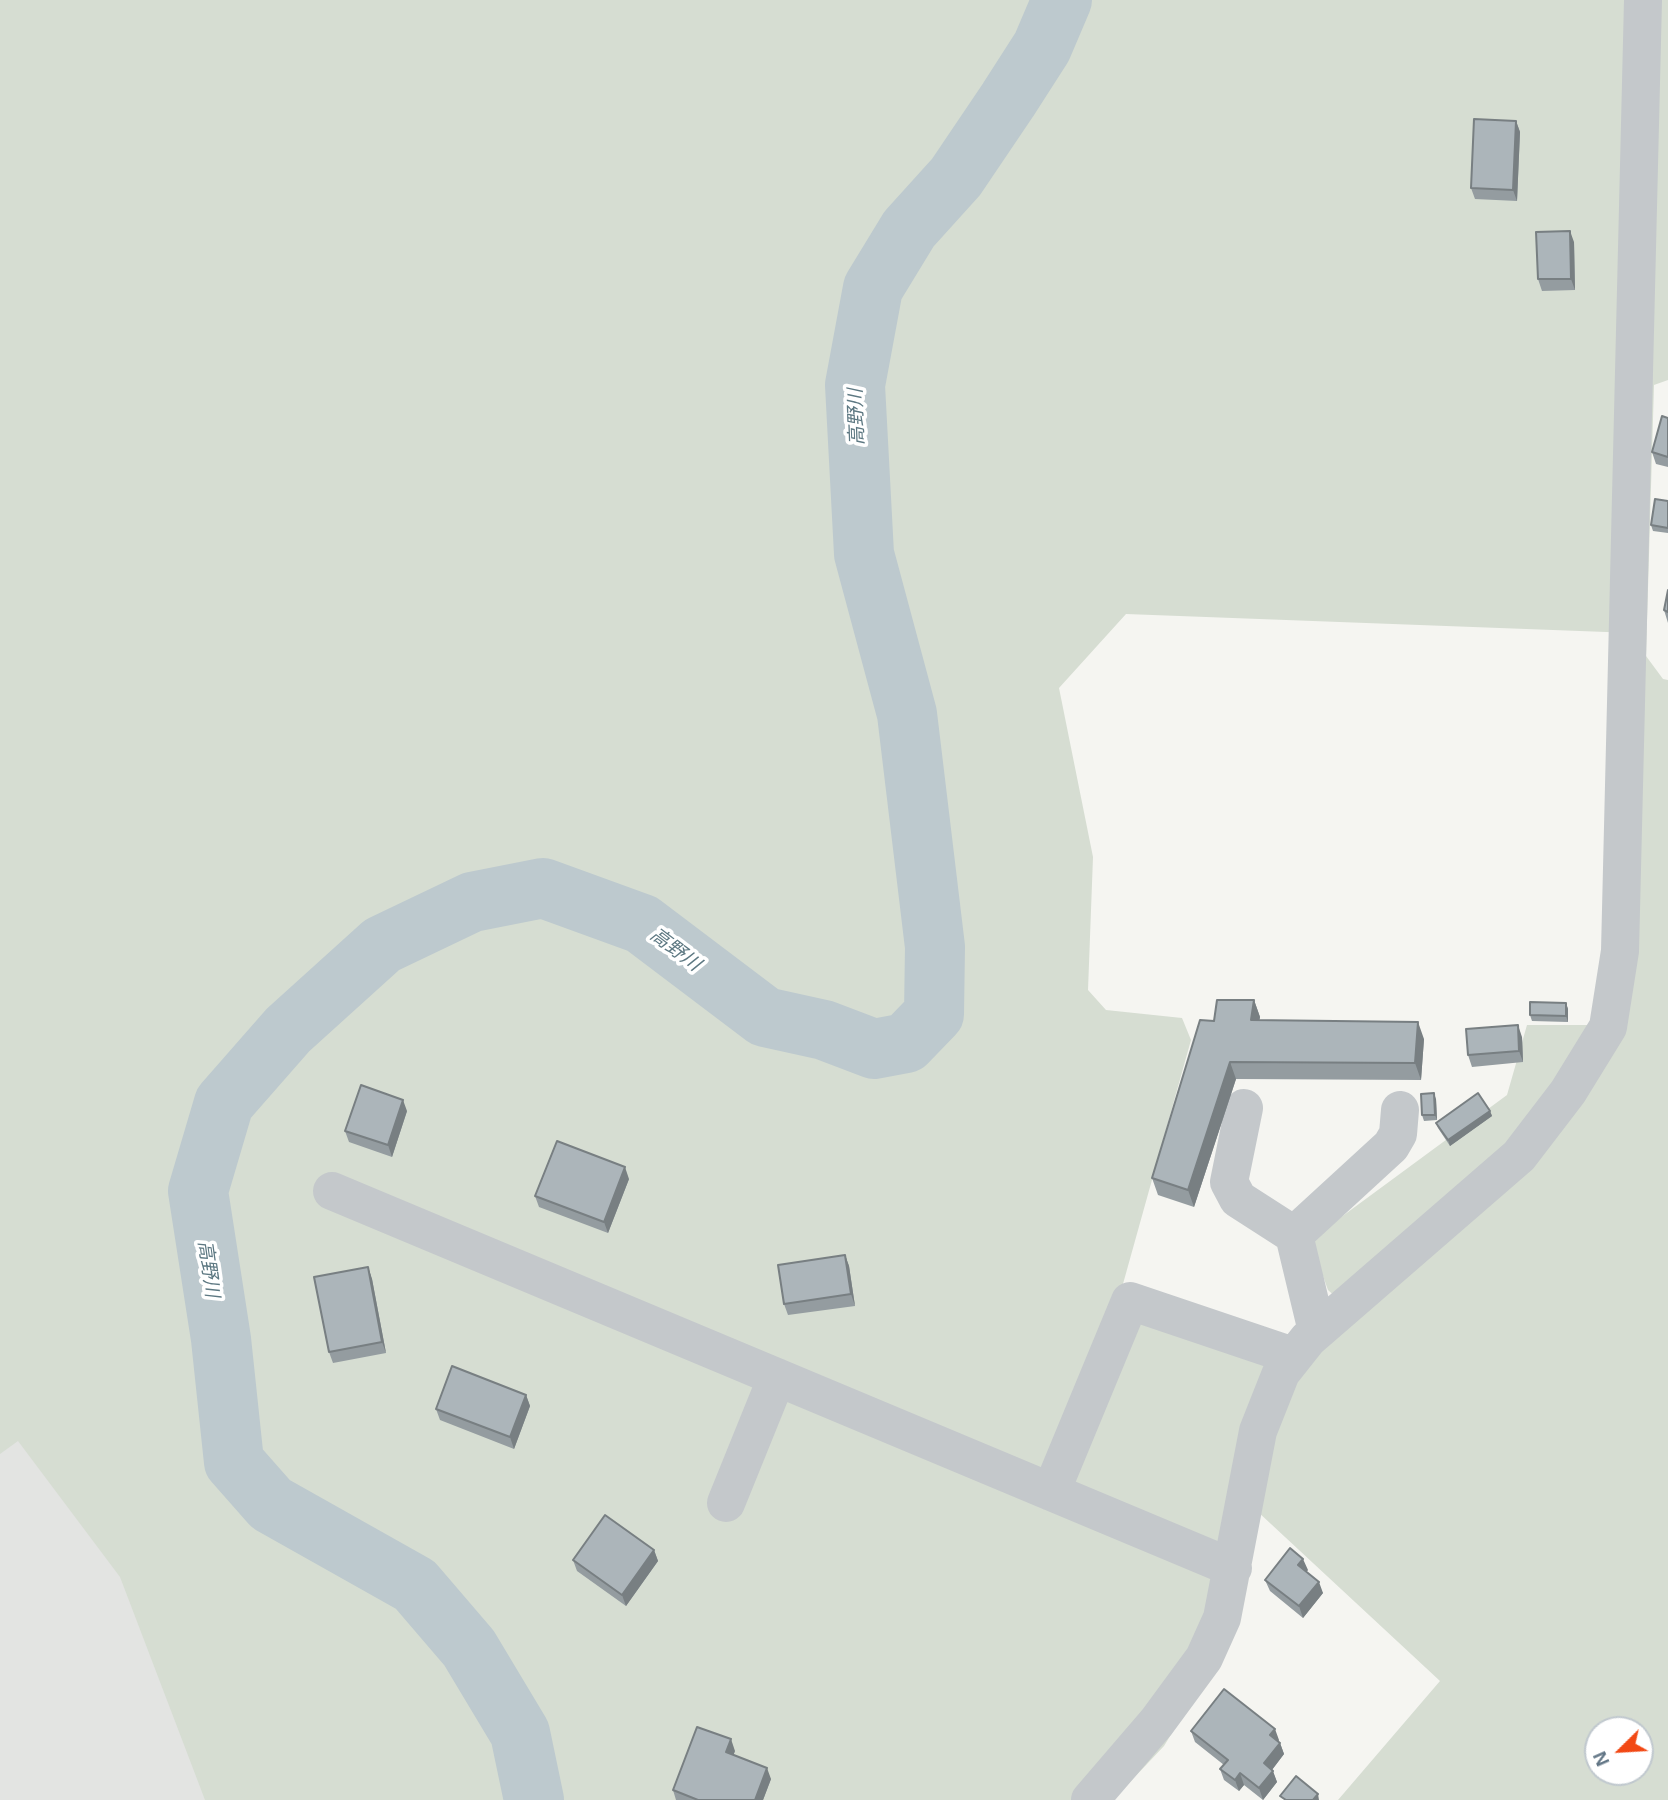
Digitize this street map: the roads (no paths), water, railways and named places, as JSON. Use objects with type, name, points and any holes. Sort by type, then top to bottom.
[{"type":"street","points":[[1090,1800],[1157,1722],[1204,1658],[1222,1618],[1258,1431],[1281,1373],[1305,1343],[1519,1156],[1568,1092],[1608,1027],[1620,951],[1643,0]]},
{"type":"street","points":[[1244,1108],[1229,1182],[1238,1199],[1294,1235]]},
{"type":"street","points":[[1294,1235],[1391,1146],[1398,1134],[1400,1110]]},
{"type":"street","points":[[332,1191],[1233,1568]]},
{"type":"street","points":[[1294,1235],[1305,1343]]},
{"type":"street","points":[[1051,1492],[1129,1301],[1305,1343]]},
{"type":"street","points":[[726,1503],[777,1377]]},
{"type":"waterway","name":"高野川","points":[[534,1800],[520,1733],[469,1648],[415,1585],[271,1504],[234,1462],[221,1339],[198,1191],[224,1103],[288,1030],[382,945],[472,902],[543,888],[642,924],[765,1017],[824,1030],[874,1049],[906,1043],[934,1014],[935,947],[907,714],[864,554],[855,385],[873,288],[909,229],[956,177],[1008,100],[1042,47],[1062,0]]}]
